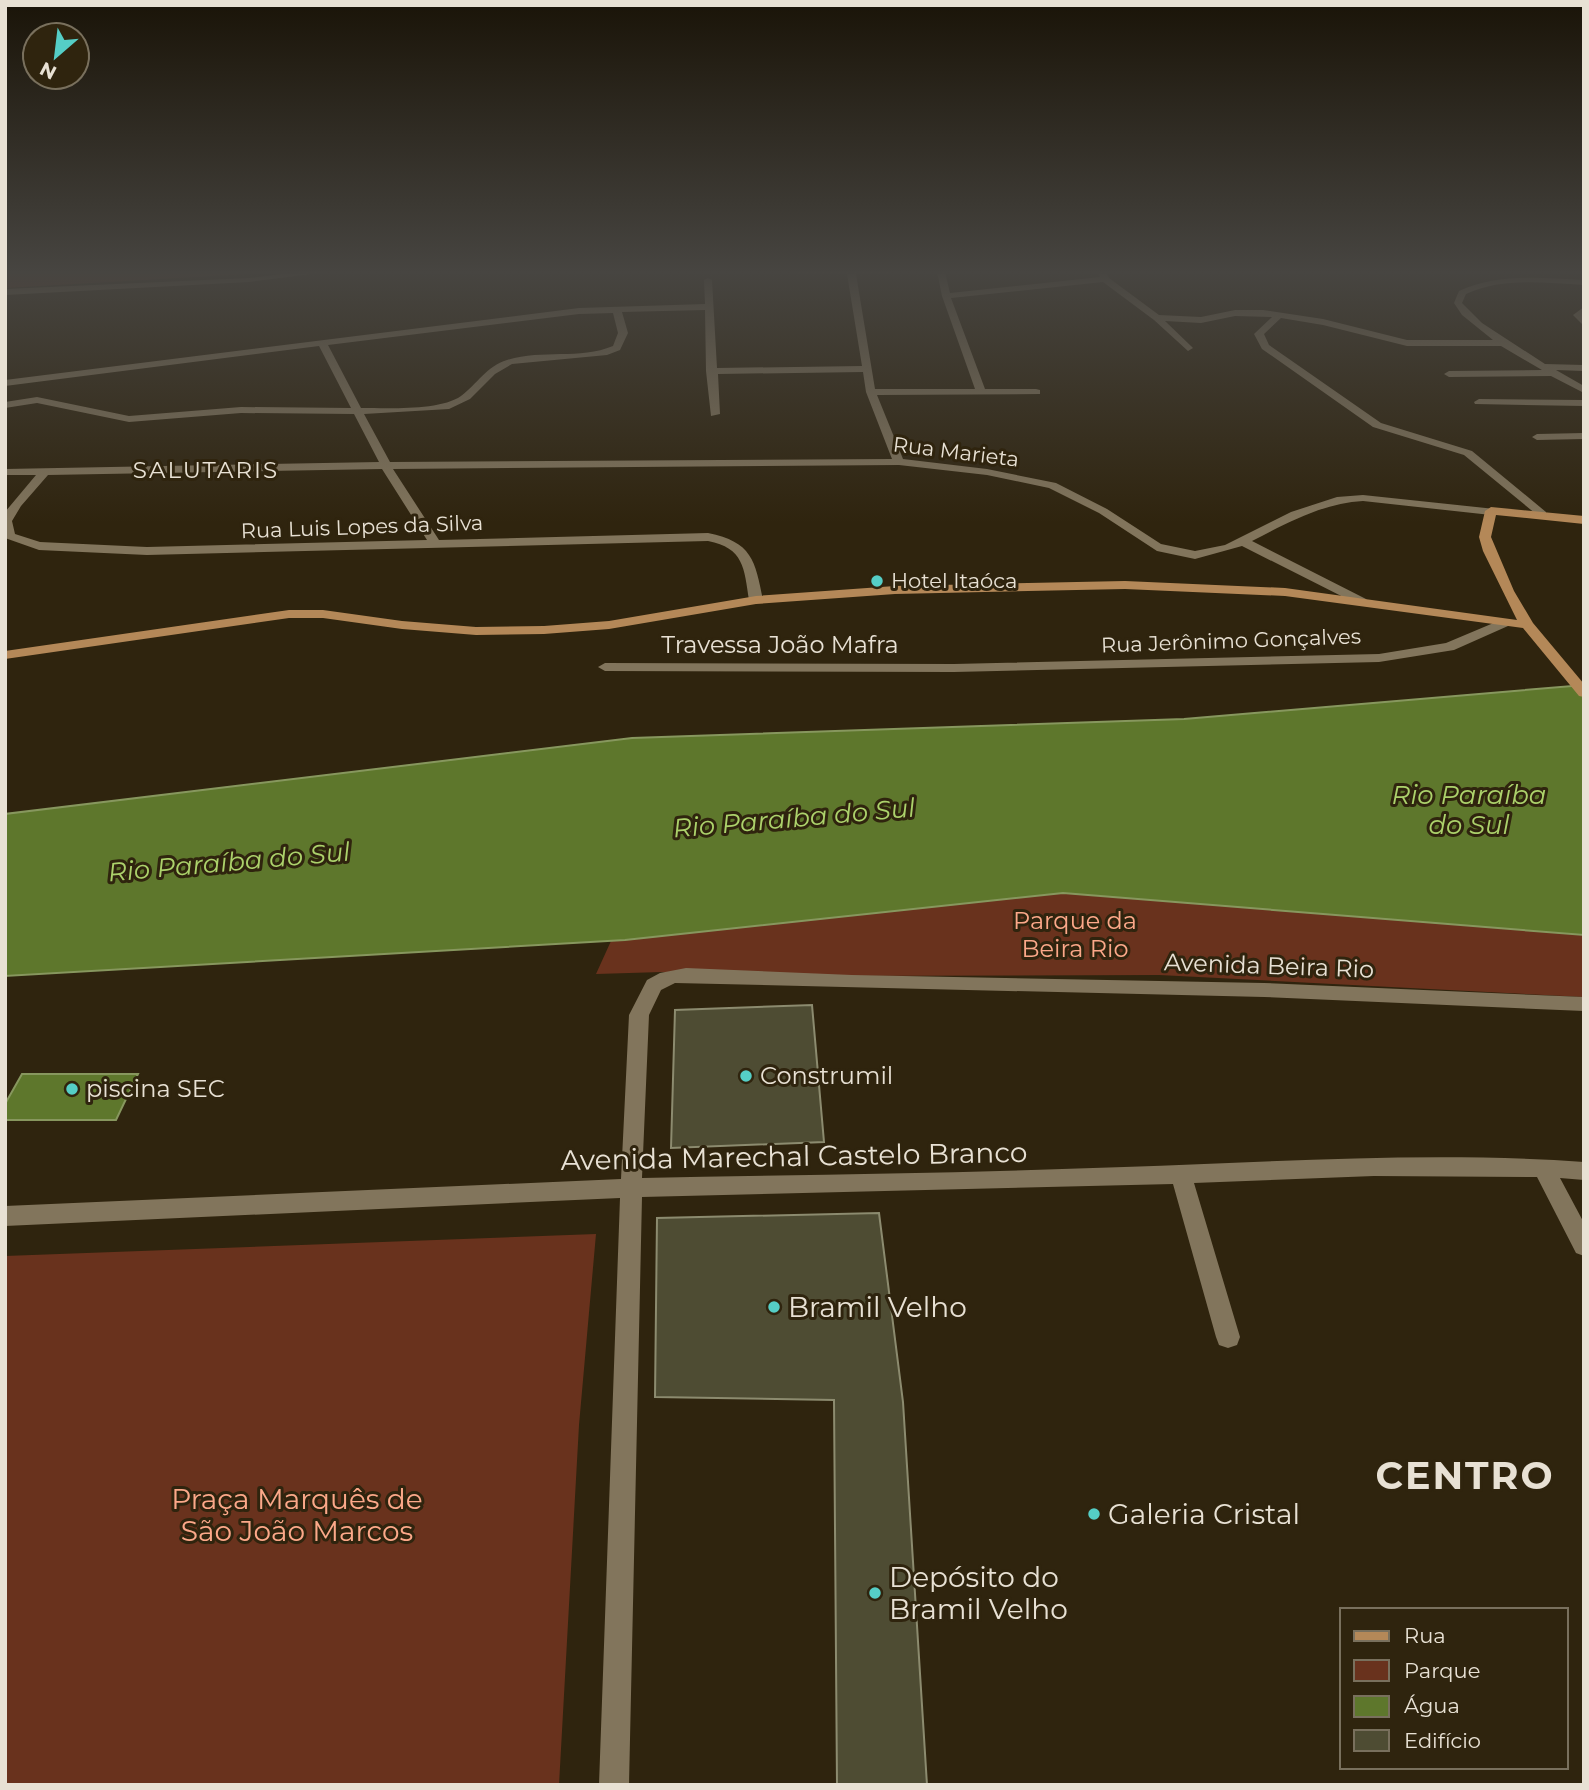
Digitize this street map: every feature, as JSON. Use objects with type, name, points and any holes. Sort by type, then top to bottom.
[{"type":"main road","points":[[1584,520],[1491,511],[1485,537],[1489,551],[1527,625],[1584,694]]},
{"type":"main road","points":[[5,655],[289,614],[323,614],[402,625],[476,631],[544,630],[609,625],[756,600],[895,590],[1125,584],[1249,589],[1527,625]]},
{"type":"street","points":[[5,383],[235,356]]},
{"type":"street","points":[[329,356],[386,466],[434,542]]},
{"type":"street","points":[[5,405],[46,399],[61,401],[99,416],[131,419],[227,411],[449,406],[471,396],[486,373],[507,362],[592,356]]},
{"type":"street","points":[[710,356],[715,414]]},
{"type":"street","points":[[865,356],[871,392],[900,462]]},
{"type":"street","points":[[967,356],[981,393]]},
{"type":"street","points":[[1276,356],[1377,425],[1468,453],[1542,514]]},
{"type":"street","points":[[1525,356],[1584,390]]},
{"type":"street","points":[[1449,374],[1584,368]]},
{"type":"street","points":[[711,371],[867,369]]},
{"type":"street","points":[[871,392],[1036,392]]},
{"type":"street","points":[[1479,402],[1584,403]]},
{"type":"street","points":[[1537,437],[1584,436]]},
{"type":"street","name":"Rua Marieta","points":[[5,472],[745,460],[900,462],[987,472],[1052,485],[1103,511],[1150,543],[1195,555],[1214,553],[1295,515],[1341,499],[1384,499],[1491,511]]},
{"type":"street","name":"Rua Luis Lopes da Silva","points":[[45,471],[16,504],[6,521],[9,536],[39,546],[147,551],[226,551],[434,542],[717,538],[733,544],[747,557],[756,600]]},
{"type":"street","points":[[1242,541],[1361,603]]},
{"type":"street","name":"Rua Jerônimo Gonçalves","points":[[954,668],[1379,658],[1449,647],[1503,623]]},
{"type":"street","name":"Travessa João Mafra","points":[[605,667],[954,668]]},
{"type":"street","name":"Avenida Beira Rio","points":[[631,1188],[639,1015],[648,991],[664,978],[686,975],[852,982],[1264,990],[1584,1004]]},
{"type":"street","name":"Avenida Marechal Castelo Branco","points":[[5,1216],[631,1188],[1017,1181],[1374,1167],[1543,1168],[1584,1171]]},
{"type":"street","points":[[1543,1168],[1584,1246]]},
{"type":"street","points":[[1181,1174],[1228,1337]]},
{"type":"street","points":[[614,1785],[631,1188]]},
{"type":"green space","name":"Parque da Beira Rio","points":[[1063,893],[1584,935],[1584,997],[1159,975],[806,976],[662,972],[596,974],[611,941]]},
{"type":"green space","name":"Praça Marquês de São João Marcos","points":[[596,1234],[579,1425],[559,1785],[5,1785],[5,1256]]},
{"type":"water","name":"Rio Paraíba do Sul","points":[[1584,685],[1584,935],[1063,893],[625,940],[5,976],[5,814],[632,738],[1184,719]]},
{"type":"water","name":"piscina SEC","points":[[22,1074],[138,1074],[116,1120],[5,1120],[5,1104]]},
{"type":"building","name":"Construmil","points":[[812,1005],[824,1142],[671,1148],[675,1010]]},
{"type":"building","points":[[879,1213],[903,1402],[927,1785],[837,1785],[834,1400],[655,1397],[657,1218]]},
{"type":"place","name":"Hotel Itaóca","points":[[877,581]]},
{"type":"place","name":"Construmil","points":[[746,1076]]},
{"type":"place","name":"piscina SEC","points":[[72,1089]]},
{"type":"place","name":"Bramil Velho","points":[[774,1307]]},
{"type":"place","name":"Galeria Cristal","points":[[1094,1514]]},
{"type":"place","name":"Depósito do Bramil Velho","points":[[875,1593]]},
{"type":"district","name":"SALUTARIS","points":[[206,470]]},
{"type":"district","name":"CENTRO","points":[[1465,1476]]}]
